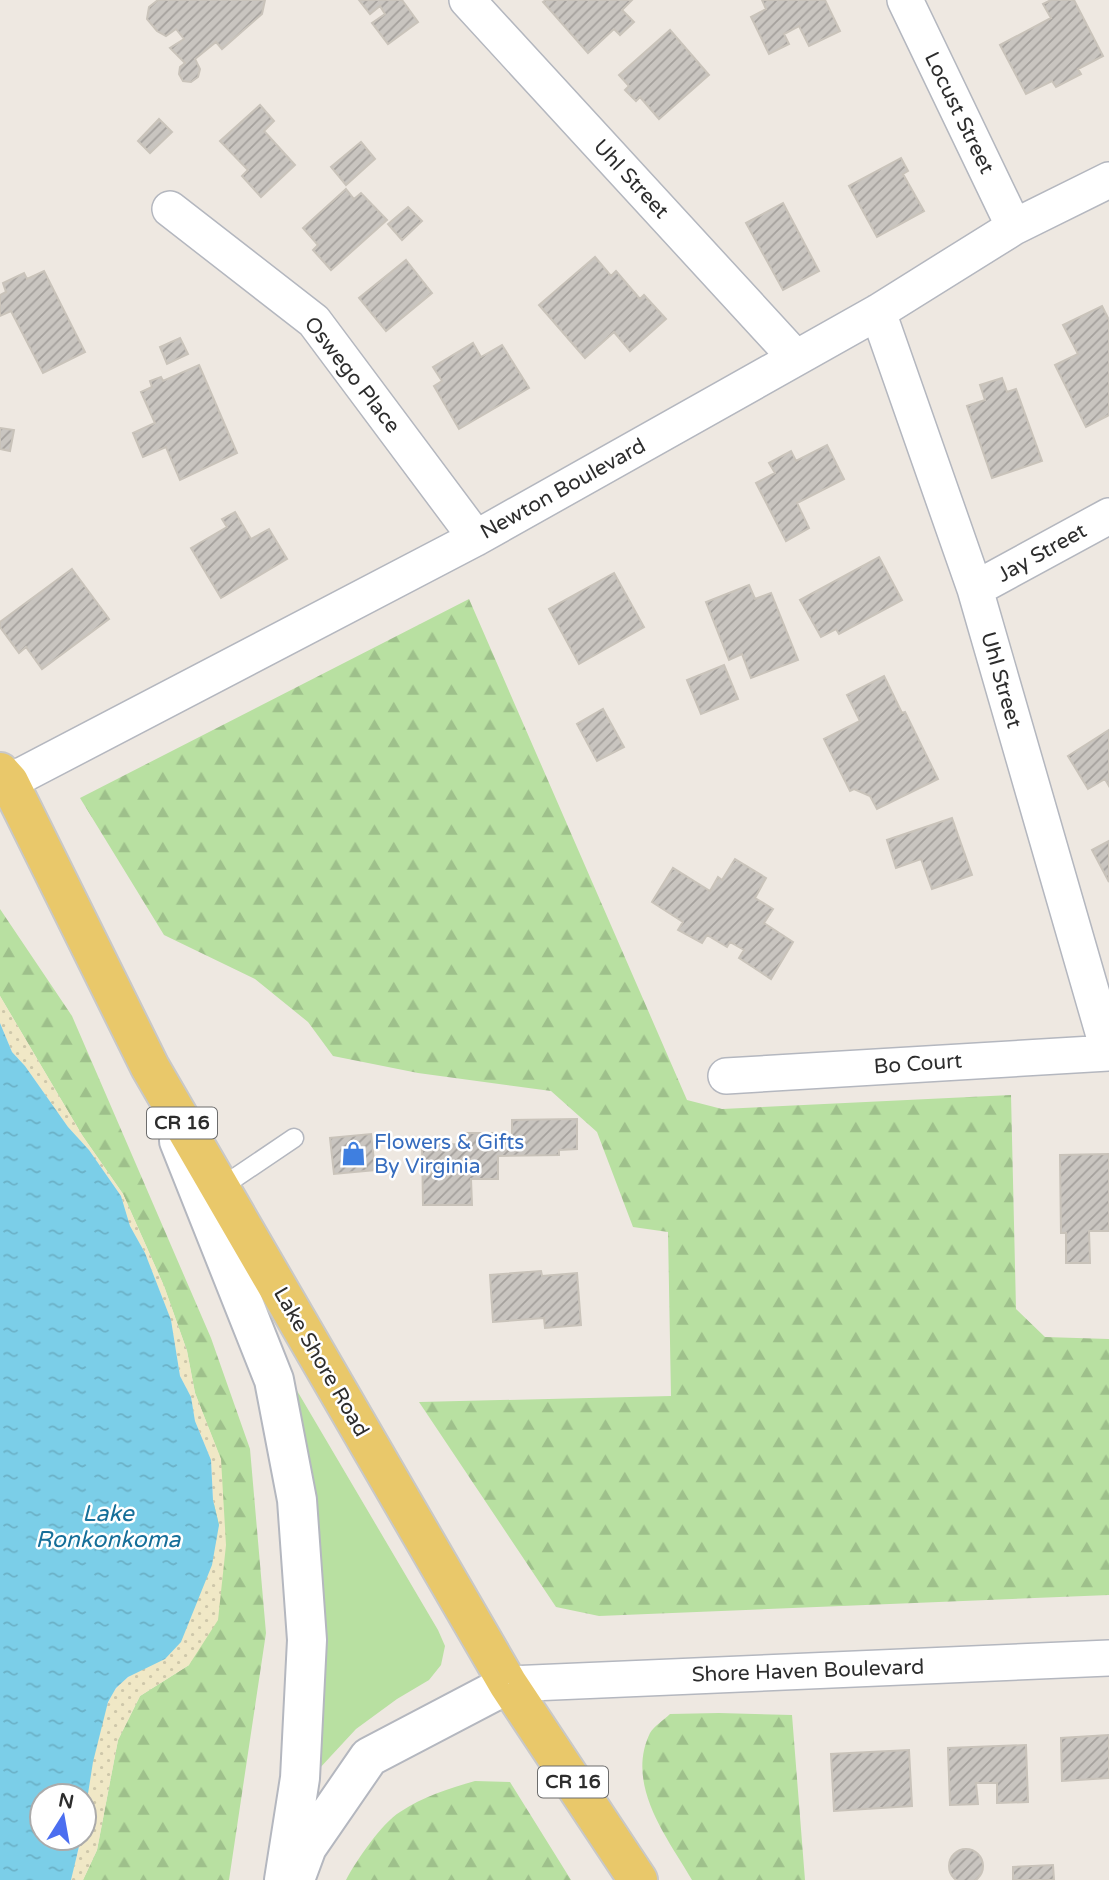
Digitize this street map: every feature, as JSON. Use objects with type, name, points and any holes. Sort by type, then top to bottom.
[{"type":"main road","name":"Lake Shore Road","points":[[4,777],[150,1067],[508,1684]]},
{"type":"main road","points":[[150,1067],[274,1380],[298,1500],[307,1640],[300,1778],[284,1880]]},
{"type":"main road","points":[[295,1880],[307,1847],[369,1757],[508,1684]]},
{"type":"main road","name":"CR 16","points":[[508,1684],[638,1880]]},
{"type":"street","name":"Uhl Street","points":[[467,0],[796,358]]},
{"type":"street","name":"Locust Street","points":[[905,0],[1014,227]]},
{"type":"street","name":"Newton Boulevard","points":[[4,777],[476,538],[878,312],[1014,227],[1109,180]]},
{"type":"street","name":"Oswego Place","points":[[170,209],[314,321],[476,538]]},
{"type":"street","name":"Uhl Street","points":[[878,312],[975,589],[1109,1053]]},
{"type":"street","name":"Jay Street","points":[[975,589],[1109,516]]},
{"type":"street","name":"Bo Court","points":[[726,1076],[1109,1053]]},
{"type":"street","name":"Shore Haven Boulevard","points":[[508,1684],[1109,1658]]},
{"type":"lane","points":[[220,1188],[294,1138]]},
{"type":"green space","points":[[469,599],[687,1100],[722,1109],[1011,1095],[1016,1309],[1045,1337],[1109,1339],[1109,1595],[599,1616],[556,1607],[419,1402],[671,1396],[668,1232],[633,1227],[597,1132],[551,1091],[418,1073],[333,1056],[308,1022],[255,979],[164,935],[80,798]]},
{"type":"green space","points":[[0,909],[72,1016],[211,1338],[250,1449],[266,1633],[229,1880],[83,1880],[98,1852],[118,1740],[140,1696],[189,1665],[221,1460],[195,1393],[187,1351],[164,1286],[123,1194],[82,1135],[0,996]]},
{"type":"green space","points":[[276,1355],[445,1646],[441,1665],[429,1680],[356,1729],[318,1770],[325,1644],[321,1562],[310,1480]]},
{"type":"green space","points":[[670,1714],[792,1715],[805,1880],[692,1880],[661,1828],[652,1810],[642,1772],[650,1733]]},
{"type":"green space","points":[[475,1781],[510,1782],[571,1880],[346,1880],[370,1843],[393,1817],[427,1797]]},
{"type":"sand","points":[[0,996],[82,1135],[123,1194],[164,1286],[187,1351],[195,1393],[221,1459],[226,1545],[218,1620],[189,1665],[140,1696],[118,1740],[98,1845],[98,1782],[90,1782],[97,1739],[108,1702],[115,1690],[131,1675],[165,1659],[219,1525],[213,1500],[211,1460],[195,1421],[191,1397],[180,1376],[171,1320],[145,1253],[130,1226],[121,1196],[89,1150],[68,1127],[12,1052],[0,1023]]},
{"type":"sand","points":[[78,1852],[96,1852],[83,1880],[71,1880]]},
{"type":"water","name":"Lake Ronkonkoma","points":[[0,1023],[12,1052],[68,1127],[89,1150],[121,1196],[130,1226],[145,1253],[171,1320],[180,1376],[191,1397],[195,1421],[211,1460],[213,1500],[219,1525],[212,1565],[181,1642],[165,1659],[128,1677],[116,1688],[108,1702],[90,1782],[28,1782],[28,1852],[78,1852],[71,1880],[0,1880]]},
{"type":"building","points":[[158,0],[265,0],[262,14],[222,49],[216,42],[195,59],[200,69],[198,77],[191,82],[183,81],[179,74],[180,67],[185,63],[170,48],[184,39],[176,29],[166,36],[157,31],[147,19],[149,7]]},
{"type":"building","points":[[359,0],[402,0],[418,22],[388,44],[372,23],[385,14],[380,6],[370,14]]},
{"type":"building","points":[[632,0],[622,10],[634,22],[620,35],[614,29],[588,53],[543,2]]},
{"type":"building","points":[[762,0],[825,0],[840,31],[809,46],[799,26],[784,34],[789,44],[769,54],[751,17],[766,9]]},
{"type":"building","points":[[1051,0],[1074,0],[1103,56],[1078,69],[1081,74],[1056,87],[1052,81],[1026,94],[1000,45],[1051,18],[1043,4]]},
{"type":"building","points":[[670,30],[709,75],[659,119],[640,97],[636,101],[625,90],[629,86],[619,75]]},
{"type":"building","points":[[260,105],[274,121],[264,131],[295,165],[261,197],[242,176],[248,170],[220,141]]},
{"type":"building","points":[[159,119],[172,132],[150,153],[138,141]]},
{"type":"building","points":[[361,142],[375,159],[346,185],[331,167]]},
{"type":"building","points":[[901,158],[908,171],[903,174],[924,211],[877,237],[849,186]]},
{"type":"building","points":[[346,189],[354,199],[361,193],[387,220],[331,270],[313,250],[318,245],[303,228]]},
{"type":"building","points":[[783,203],[819,271],[783,290],[746,223]]},
{"type":"building","points":[[408,207],[422,221],[402,240],[388,224]]},
{"type":"building","points":[[595,257],[611,276],[616,271],[640,299],[644,295],[666,319],[630,351],[614,332],[585,358],[539,305]]},
{"type":"building","points":[[406,260],[432,293],[386,331],[359,298]]},
{"type":"building","points":[[44,271],[85,352],[43,373],[11,311],[0,316],[0,295],[6,292],[3,283],[24,273],[27,279]]},
{"type":"building","points":[[1102,306],[1109,320],[1109,415],[1086,427],[1055,365],[1078,354],[1063,325]]},
{"type":"building","points":[[180,338],[188,354],[167,364],[160,347]]},
{"type":"building","points":[[473,343],[481,357],[502,345],[529,388],[459,429],[434,386],[442,381],[433,367]]},
{"type":"building","points":[[199,365],[237,453],[180,480],[166,447],[143,457],[133,433],[155,423],[141,392],[152,387],[150,381],[161,377],[163,381]]},
{"type":"building","points":[[1002,378],[1007,392],[1016,389],[1042,461],[992,478],[967,406],[985,400],[980,385]]},
{"type":"building","points":[[0,428],[14,430],[10,451],[0,449]]},
{"type":"building","points":[[827,445],[844,479],[797,503],[809,528],[786,541],[756,483],[775,473],[769,463],[791,451],[796,461]]},
{"type":"building","points":[[235,512],[251,539],[269,529],[287,559],[221,598],[191,548],[227,527],[222,519]]},
{"type":"building","points":[[879,557],[902,600],[839,634],[836,629],[821,637],[800,600]]},
{"type":"building","points":[[72,569],[109,619],[42,669],[26,647],[19,653],[0,627],[0,622]]},
{"type":"building","points":[[614,573],[644,627],[579,664],[549,609]]},
{"type":"building","points":[[749,585],[755,599],[771,593],[798,660],[751,678],[742,654],[729,660],[706,602]]},
{"type":"building","points":[[724,665],[738,699],[701,714],[687,680]]},
{"type":"building","points":[[884,676],[938,779],[877,809],[870,796],[854,789],[850,791],[824,739],[860,721],[847,695]]},
{"type":"building","points":[[603,709],[624,747],[597,761],[577,724]]},
{"type":"building","points":[[1109,730],[1109,786],[1105,779],[1088,789],[1068,756]]},
{"type":"building","points":[[952,818],[972,875],[932,889],[921,859],[896,868],[887,840]]},
{"type":"building","points":[[1109,841],[1109,882],[1092,850]]},
{"type":"building","points":[[735,859],[766,878],[755,898],[773,909],[764,923],[793,942],[771,979],[739,958],[744,950],[730,942],[727,947],[707,935],[702,943],[678,930],[683,922],[652,902],[673,868],[710,891],[718,877],[722,880]]},
{"type":"building","points":[[577,1119],[577,1149],[559,1150],[559,1155],[498,1156],[498,1179],[471,1179],[472,1205],[423,1205],[422,1145],[467,1144],[467,1133],[493,1133],[494,1138],[512,1137],[512,1120]]},
{"type":"building","points":[[371,1134],[375,1170],[334,1174],[330,1138]]},
{"type":"building","points":[[1109,1154],[1109,1231],[1089,1231],[1090,1263],[1066,1263],[1066,1233],[1061,1233],[1060,1155]]},
{"type":"building","points":[[541,1271],[542,1276],[577,1273],[581,1325],[545,1328],[544,1318],[493,1322],[490,1275]]},
{"type":"building","points":[[1109,1735],[1109,1778],[1062,1781],[1061,1738]]},
{"type":"building","points":[[1026,1745],[1028,1802],[997,1803],[997,1783],[976,1783],[978,1804],[950,1805],[948,1748]]},
{"type":"building","points":[[909,1750],[912,1806],[834,1811],[831,1754]]},
{"type":"building","points":[[966,1849],[978,1854],[983,1866],[978,1878],[966,1883],[954,1878],[949,1866],[954,1854]]},
{"type":"building","points":[[1053,1865],[1054,1880],[1013,1880],[1013,1867]]},
{"type":"place","name":"Flowers & Gifts By Virginia","points":[[354,1154]]}]
